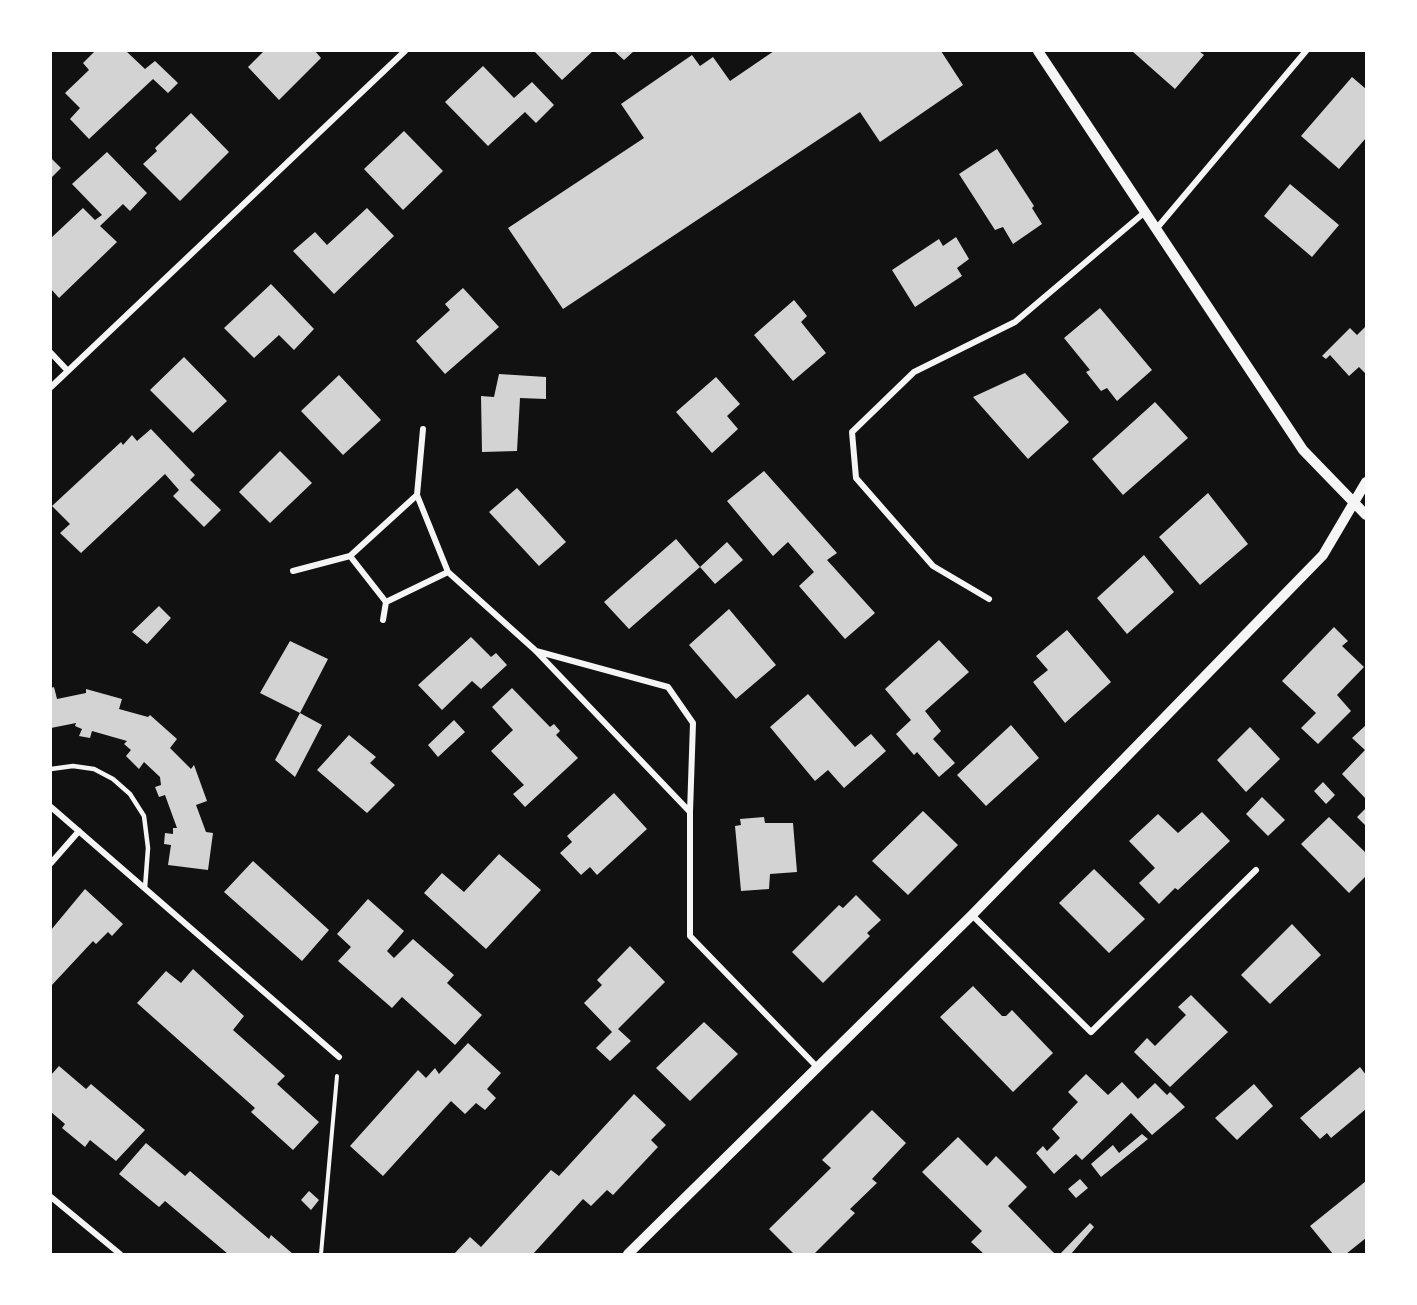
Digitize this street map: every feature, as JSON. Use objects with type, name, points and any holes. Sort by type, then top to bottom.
[{"type":"street","points":[[51,387],[405,51]]},
{"type":"street","points":[[1038,51],[1303,450],[1366,515]]},
{"type":"street","points":[[1157,228],[1306,51]]},
{"type":"street","points":[[989,599],[933,566],[856,478],[852,432],[914,372],[1015,322],[1145,212]]},
{"type":"street","points":[[51,353],[68,370]]},
{"type":"street","points":[[423,429],[417,495],[448,572],[535,651],[690,812]]},
{"type":"street","points":[[628,1254],[819,1069],[1323,555],[1366,482]]},
{"type":"street","points":[[293,571],[350,556],[417,495]]},
{"type":"street","points":[[350,556],[386,602],[383,620]]},
{"type":"street","points":[[386,602],[448,572]]},
{"type":"street","points":[[535,651],[668,687],[693,723],[690,936],[819,1069]]},
{"type":"street","points":[[51,807],[339,1057]]},
{"type":"street","points":[[51,863],[79,831]]},
{"type":"street","points":[[972,915],[1091,1032],[1256,870]]},
{"type":"street","points":[[51,1197],[120,1254]]},
{"type":"lane","points":[[51,769],[73,766],[94,769],[113,779],[130,794],[144,816],[148,848],[145,888]]},
{"type":"path","points":[[321,1254],[339,1057]]},
{"type":"building","points":[[95,51],[126,51],[145,69],[155,61],[178,83],[168,93],[153,79],[89,139],[70,119],[80,108],[65,93],[89,70],[83,63]]},
{"type":"building","points":[[264,51],[315,51],[321,58],[279,100],[248,67]]},
{"type":"building","points":[[534,51],[593,51],[562,80]]},
{"type":"building","points":[[614,51],[634,51],[624,60]]},
{"type":"building","points":[[774,51],[941,51],[963,85],[880,142],[860,112],[563,309],[508,228],[644,138],[621,104],[692,55],[700,66],[713,57],[730,81]]},
{"type":"building","points":[[1132,51],[1199,51],[1204,55],[1175,89]]},
{"type":"building","points":[[483,66],[514,98],[532,82],[554,105],[536,123],[525,112],[488,146],[445,102]]},
{"type":"building","points":[[1352,77],[1366,89],[1366,138],[1339,169],[1301,136]]},
{"type":"building","points":[[191,113],[229,152],[180,201],[143,164],[157,151],[155,148]]},
{"type":"building","points":[[404,131],[443,171],[403,210],[364,169]]},
{"type":"building","points":[[997,149],[1034,206],[1032,208],[1042,224],[1013,244],[1003,227],[995,230],[959,174]]},
{"type":"building","points":[[107,152],[147,193],[130,211],[123,204],[100,226],[117,242],[59,298],[51,289],[51,238],[83,208],[95,220],[102,215],[72,184]]},
{"type":"building","points":[[51,158],[61,168],[51,178]]},
{"type":"building","points":[[1290,184],[1339,225],[1312,257],[1264,216]]},
{"type":"building","points":[[367,208],[394,236],[334,294],[293,251],[315,232],[327,245]]},
{"type":"building","points":[[956,237],[969,259],[957,268],[962,276],[915,307],[892,270],[939,239],[943,246]]},
{"type":"building","points":[[271,284],[314,329],[294,350],[279,335],[254,358],[224,328]]},
{"type":"building","points":[[463,288],[499,327],[445,374],[416,341],[450,310],[445,304]]},
{"type":"building","points":[[794,300],[807,316],[801,322],[826,353],[793,381],[754,335]]},
{"type":"building","points":[[1100,308],[1152,370],[1117,401],[1107,388],[1101,391],[1086,372],[1090,370],[1064,338]]},
{"type":"building","points":[[1366,326],[1366,374],[1359,367],[1349,376],[1330,355],[1326,359],[1322,356],[1350,328],[1357,335]]},
{"type":"building","points":[[184,357],[227,401],[193,433],[150,390]]},
{"type":"building","points":[[1025,373],[1069,422],[1028,459],[973,397]]},
{"type":"building","points":[[499,374],[546,377],[546,399],[520,398],[517,451],[482,452],[481,396],[494,397]]},
{"type":"building","points":[[339,375],[381,420],[343,455],[301,411]]},
{"type":"building","points":[[716,377],[740,404],[727,416],[738,429],[712,453],[676,412]]},
{"type":"building","points":[[1155,402],[1188,438],[1123,495],[1092,459]]},
{"type":"building","points":[[151,429],[195,475],[190,480],[221,510],[204,527],[173,496],[179,490],[165,474],[81,553],[60,533],[70,524],[52,506],[121,442],[123,445],[132,435],[137,441]]},
{"type":"building","points":[[280,451],[312,483],[270,523],[239,492]]},
{"type":"building","points":[[764,471],[837,553],[827,560],[875,613],[845,639],[799,586],[814,572],[788,542],[773,556],[727,501]]},
{"type":"building","points":[[517,488],[566,542],[539,566],[489,512]]},
{"type":"building","points":[[1208,493],[1248,544],[1200,585],[1159,537]]},
{"type":"building","points":[[676,539],[700,567],[629,629],[604,602]]},
{"type":"building","points":[[727,542],[743,560],[715,584],[700,567]]},
{"type":"building","points":[[1144,555],[1174,592],[1127,634],[1097,598]]},
{"type":"building","points":[[159,606],[171,618],[147,644],[132,632]]},
{"type":"building","points":[[729,609],[776,665],[736,699],[689,645]]},
{"type":"building","points":[[1334,627],[1348,641],[1342,646],[1364,667],[1337,695],[1351,711],[1318,744],[1301,728],[1316,713],[1282,681]]},
{"type":"building","points":[[1067,630],[1111,682],[1065,723],[1033,682],[1048,670],[1036,656]]},
{"type":"building","points":[[471,637],[491,657],[496,653],[507,665],[481,689],[472,681],[442,710],[418,685]]},
{"type":"building","points":[[939,640],[969,672],[925,711],[941,731],[933,739],[955,763],[939,777],[917,752],[914,755],[896,734],[911,720],[885,689]]},
{"type":"building","points":[[290,641],[328,659],[300,713],[260,693]]},
{"type":"building","points":[[54,687],[57,699],[86,693],[86,689],[122,699],[119,709],[148,717],[150,715],[177,739],[170,748],[191,769],[194,765],[207,801],[196,805],[206,832],[213,833],[208,870],[168,865],[171,845],[164,844],[165,833],[173,834],[173,828],[177,828],[165,795],[159,797],[155,787],[161,785],[160,777],[144,762],[139,769],[126,756],[131,750],[124,744],[127,741],[92,731],[90,738],[79,736],[82,729],[75,726],[76,723],[51,728],[51,688]]},
{"type":"building","points":[[512,688],[550,727],[554,724],[560,731],[556,735],[578,758],[525,807],[513,794],[524,785],[491,751],[513,730],[492,707]]},
{"type":"building","points":[[808,694],[855,747],[871,734],[886,751],[844,788],[828,770],[815,781],[770,727]]},
{"type":"building","points":[[300,713],[322,725],[295,777],[275,760]]},
{"type":"building","points":[[454,720],[465,732],[438,757],[428,745]]},
{"type":"building","points":[[1011,725],[1039,758],[986,806],[957,775]]},
{"type":"building","points":[[1366,725],[1366,799],[1342,774],[1365,750],[1352,738]]},
{"type":"building","points":[[1250,727],[1280,759],[1246,792],[1217,760]]},
{"type":"building","points":[[349,735],[376,757],[370,763],[395,785],[367,813],[317,770]]},
{"type":"building","points":[[1323,782],[1335,795],[1326,804],[1314,791]]},
{"type":"building","points":[[614,793],[647,829],[597,875],[590,867],[581,875],[560,853],[572,842],[567,836]]},
{"type":"building","points":[[1262,797],[1285,820],[1268,836],[1246,814]]},
{"type":"building","points":[[1366,808],[1366,826],[1357,817]]},
{"type":"building","points":[[923,811],[958,845],[908,895],[872,861]]},
{"type":"building","points":[[1202,812],[1230,841],[1178,890],[1175,888],[1159,904],[1139,883],[1155,868],[1129,841],[1158,814],[1178,833]]},
{"type":"building","points":[[764,817],[765,823],[793,823],[797,872],[770,874],[769,889],[741,891],[735,826],[741,825],[740,819]]},
{"type":"building","points":[[1329,817],[1366,853],[1366,876],[1349,893],[1301,844]]},
{"type":"building","points":[[499,854],[541,890],[486,949],[424,893],[442,873],[464,892]]},
{"type":"building","points":[[253,861],[329,930],[302,961],[224,892]]},
{"type":"building","points":[[1094,869],[1145,919],[1109,953],[1059,903]]},
{"type":"building","points":[[85,889],[123,924],[112,936],[108,932],[96,944],[93,941],[51,986],[51,930]]},
{"type":"building","points":[[856,895],[881,920],[867,933],[870,936],[823,983],[792,952],[839,905],[843,908]]},
{"type":"building","points":[[368,899],[404,931],[387,951],[394,958],[413,939],[454,975],[447,983],[482,1015],[455,1045],[402,997],[392,1008],[338,961],[351,947],[337,934]]},
{"type":"building","points":[[1292,924],[1321,955],[1270,1004],[1241,975]]},
{"type":"building","points":[[630,946],[665,982],[618,1029],[631,1041],[610,1061],[596,1048],[612,1032],[584,1003],[602,985],[597,980]]},
{"type":"building","points":[[193,969],[244,1016],[233,1030],[285,1076],[277,1084],[319,1122],[293,1150],[251,1112],[255,1108],[137,1003],[166,971],[181,983]]},
{"type":"building","points":[[973,986],[1002,1016],[1006,1016],[1012,1010],[1053,1053],[1013,1092],[940,1017]]},
{"type":"building","points":[[1191,995],[1228,1032],[1170,1087],[1134,1052],[1147,1038],[1155,1046],[1186,1015],[1178,1007]]},
{"type":"building","points":[[704,1022],[738,1054],[690,1101],[656,1068]]},
{"type":"building","points":[[468,1043],[501,1073],[487,1089],[496,1098],[485,1110],[476,1103],[465,1114],[451,1101],[383,1176],[350,1146],[418,1070],[426,1078],[435,1068],[439,1074]]},
{"type":"building","points":[[59,1066],[86,1089],[91,1084],[145,1130],[116,1161],[90,1140],[85,1147],[62,1128],[65,1124],[51,1112],[51,1075]]},
{"type":"building","points":[[1360,1067],[1366,1075],[1366,1109],[1331,1138],[1327,1133],[1320,1139],[1300,1118]]},
{"type":"building","points":[[1086,1074],[1108,1095],[1122,1082],[1138,1099],[1155,1083],[1167,1095],[1170,1092],[1185,1107],[1152,1135],[1131,1113],[1082,1160],[1076,1154],[1054,1174],[1036,1153],[1043,1146],[1047,1151],[1060,1138],[1052,1129],[1078,1102],[1068,1092]]},
{"type":"building","points":[[1254,1084],[1273,1106],[1237,1140],[1215,1118]]},
{"type":"building","points":[[634,1094],[666,1125],[651,1140],[658,1147],[613,1195],[607,1190],[591,1206],[583,1199],[533,1254],[454,1254],[470,1237],[481,1247],[551,1170],[559,1176]]},
{"type":"building","points":[[872,1110],[906,1143],[872,1179],[877,1183],[850,1209],[855,1213],[814,1254],[794,1254],[769,1229],[831,1168],[822,1160]]},
{"type":"building","points":[[1142,1134],[1148,1139],[1101,1177],[1091,1164],[1113,1145],[1119,1153]]},
{"type":"building","points":[[958,1137],[987,1166],[996,1156],[1027,1187],[1008,1206],[1055,1254],[984,1254],[971,1242],[982,1231],[922,1172]]},
{"type":"building","points":[[146,1143],[185,1176],[190,1171],[269,1239],[271,1235],[293,1254],[228,1254],[165,1201],[159,1207],[119,1174]]},
{"type":"building","points":[[1080,1179],[1088,1188],[1076,1198],[1068,1189]]},
{"type":"building","points":[[1366,1181],[1366,1238],[1346,1254],[1333,1254],[1310,1226]]},
{"type":"building","points":[[309,1191],[319,1200],[311,1210],[301,1200]]},
{"type":"building","points":[[1090,1223],[1094,1227],[1071,1254],[1060,1254]]}]
